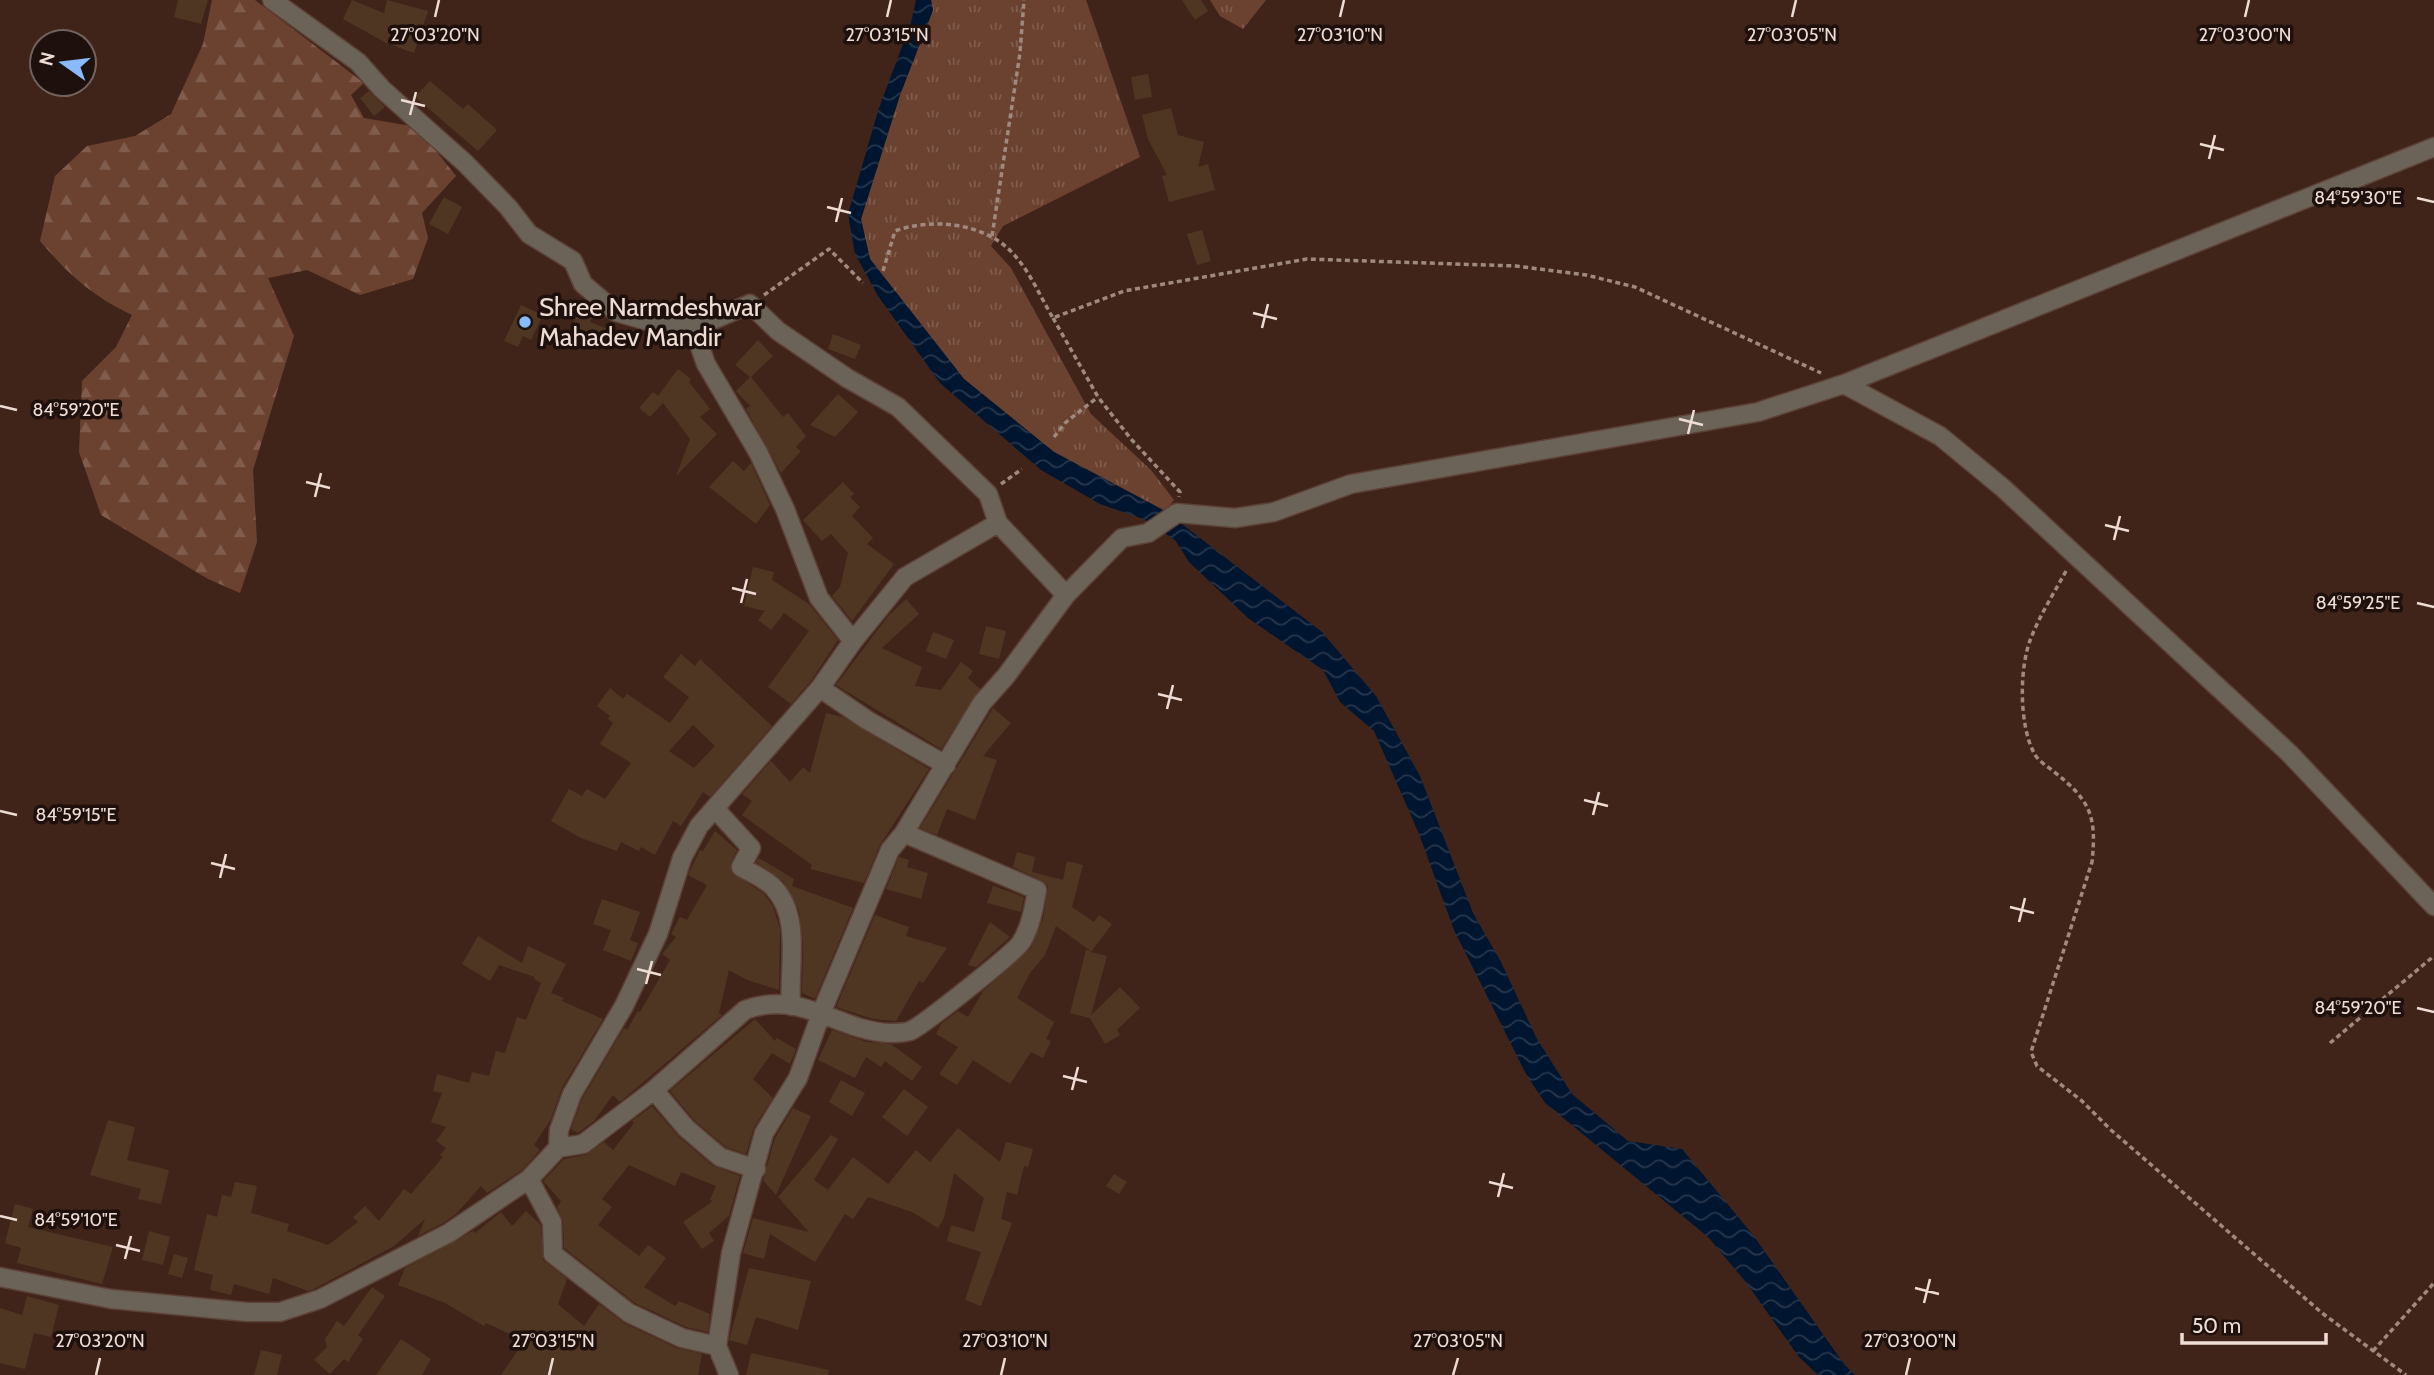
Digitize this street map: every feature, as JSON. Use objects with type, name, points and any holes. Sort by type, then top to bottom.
[{"type":"street","points":[[272,0],[358,62],[382,89],[465,163],[508,207],[529,234],[573,261],[583,284],[616,312],[655,323],[692,324],[708,322],[750,304],[778,331],[847,378],[898,407],[988,494],[998,523],[1066,594]]},
{"type":"street","points":[[729,1375],[717,1346],[731,1253],[764,1133],[798,1078],[822,1012],[890,850],[904,833],[982,703],[1006,676],[1066,594],[1122,538],[1148,533],[1177,513],[1235,518],[1274,512],[1352,484],[1758,412],[1844,384],[2434,147]]},
{"type":"street","points":[[692,324],[706,364],[758,452],[785,509],[819,598],[853,641]]},
{"type":"street","points":[[1844,384],[1940,436],[2003,488],[2289,753],[2434,906]]},
{"type":"street","points":[[558,1148],[559,1129],[572,1094],[635,982],[658,934],[682,859],[699,826],[820,688],[853,641],[905,577],[998,523]]},
{"type":"street","points":[[820,688],[867,720],[946,765]]},
{"type":"street","points":[[718,807],[719,813],[751,848],[741,867],[772,885],[786,905],[790,925],[791,1006]]},
{"type":"street","points":[[0,1277],[111,1299],[280,1312],[320,1299],[449,1233],[529,1179],[558,1148],[583,1144],[654,1090],[745,1010],[762,1003],[791,1006],[822,1012],[875,1032],[909,1031],[985,975],[1021,942],[1037,890],[904,833]]},
{"type":"street","points":[[654,1090],[686,1128],[720,1157],[756,1169]]},
{"type":"street","points":[[529,1179],[552,1222],[553,1254],[629,1313],[682,1338],[717,1346]]},
{"type":"path","points":[[992,236],[1020,53],[1024,0]]},
{"type":"path","points":[[883,271],[895,231],[917,223],[947,225],[992,236],[1016,256],[1098,397],[1130,439],[1180,492],[1177,513]]},
{"type":"path","points":[[750,304],[830,249],[863,283]]},
{"type":"path","points":[[1053,318],[1124,291],[1307,259],[1516,266],[1586,275],[1635,287],[1844,384]]},
{"type":"path","points":[[1054,437],[1065,423],[1098,397]]},
{"type":"path","points":[[988,494],[1022,469]]},
{"type":"path","points":[[2074,555],[2030,640],[2022,685],[2025,727],[2034,755],[2075,788],[2088,805],[2095,833],[2092,862],[2031,1052],[2037,1066],[2082,1101],[2322,1313],[2406,1375]]},
{"type":"path","points":[[2330,1044],[2434,956]]},
{"type":"path","points":[[2373,1351],[2434,1283]]},
{"type":"green space","points":[[212,0],[255,0],[364,83],[351,95],[364,118],[417,127],[456,176],[422,213],[428,238],[413,279],[360,295],[307,270],[268,278],[294,336],[253,470],[257,542],[240,593],[208,579],[101,515],[79,452],[82,381],[116,347],[132,315],[104,300],[82,283],[40,241],[55,176],[87,146],[135,136],[171,114],[203,44]]},
{"type":"green space","points":[[931,0],[1086,0],[1140,157],[1003,226],[991,246],[1011,268],[1091,414],[1151,470],[1174,500],[1165,511],[1054,452],[964,379],[870,259],[861,219],[900,95],[933,10]]},
{"type":"green space","points":[[1210,0],[1266,0],[1243,29],[1220,16]]},
{"type":"water","points":[[916,0],[931,0],[933,10],[900,95],[861,219],[870,259],[964,379],[1054,452],[1165,511],[1322,632],[1376,696],[1420,776],[1473,913],[1501,962],[1537,1039],[1572,1094],[1628,1141],[1682,1149],[1753,1235],[1844,1364],[1855,1375],[1818,1375],[1799,1357],[1745,1281],[1708,1237],[1545,1103],[1526,1074],[1454,930],[1419,834],[1374,731],[1340,702],[1323,670],[1248,618],[1189,562],[1175,540],[1143,519],[1100,504],[1041,470],[940,383],[878,296],[855,254],[848,214],[879,108],[911,23]]},
{"type":"building","points":[[178,0],[208,0],[201,24],[174,17]]},
{"type":"building","points":[[352,0],[384,13],[387,0],[428,11],[414,53],[386,43],[343,19]]},
{"type":"building","points":[[1182,0],[1201,0],[1208,11],[1195,20]]},
{"type":"building","points":[[1148,74],[1152,97],[1135,100],[1131,77]]},
{"type":"building","points":[[430,81],[463,109],[468,104],[497,130],[478,151],[415,97]]},
{"type":"building","points":[[369,91],[385,107],[374,116],[360,98]]},
{"type":"building","points":[[1171,108],[1178,135],[1204,142],[1198,167],[1208,164],[1215,190],[1169,202],[1162,176],[1167,175],[1148,139],[1142,115]]},
{"type":"building","points":[[444,197],[462,207],[448,234],[429,224]]},
{"type":"building","points":[[1202,230],[1211,261],[1197,265],[1187,234]]},
{"type":"building","points":[[521,305],[543,315],[531,340],[523,336],[518,347],[504,341]]},
{"type":"building","points":[[580,307],[594,313],[590,322],[613,331],[607,346],[571,330]]},
{"type":"building","points":[[833,334],[861,345],[855,359],[828,349]]},
{"type":"building","points":[[758,340],[773,356],[751,377],[783,417],[788,413],[806,436],[796,447],[801,451],[781,473],[746,409],[750,406],[736,391],[750,377],[735,365]]},
{"type":"building","points":[[678,369],[691,379],[689,382],[710,409],[700,417],[717,434],[676,476],[690,439],[663,403],[650,417],[639,408],[653,392],[658,396]]},
{"type":"building","points":[[838,394],[858,412],[835,437],[810,425]]},
{"type":"building","points":[[733,461],[744,471],[751,463],[770,505],[756,524],[709,487]]},
{"type":"building","points":[[843,482],[854,494],[850,497],[860,507],[852,516],[873,538],[867,544],[894,564],[852,621],[832,596],[840,587],[848,553],[831,534],[822,541],[803,520]]},
{"type":"building","points":[[753,567],[774,572],[772,580],[809,604],[838,640],[811,681],[791,704],[768,687],[809,631],[784,613],[771,630],[758,620],[765,611],[744,606]]},
{"type":"building","points":[[906,599],[919,614],[882,648],[922,667],[915,686],[941,690],[961,662],[973,671],[968,678],[980,689],[941,749],[836,685],[889,615]]},
{"type":"building","points":[[986,626],[1006,631],[999,659],[979,654]]},
{"type":"building","points":[[933,632],[954,640],[946,659],[926,651]]},
{"type":"building","points":[[681,654],[695,666],[700,659],[772,726],[710,797],[703,792],[681,826],[673,821],[655,855],[641,847],[639,851],[621,842],[617,851],[581,838],[551,821],[569,789],[582,796],[587,789],[605,799],[631,763],[600,744],[613,723],[608,719],[610,716],[597,706],[610,688],[623,699],[627,694],[670,723],[689,697],[663,677]],"holes":[[[693,725],[715,746],[694,768],[669,751]]]},
{"type":"building","points":[[993,708],[1011,723],[983,756],[997,760],[975,820],[947,809],[937,835],[920,828]]},
{"type":"building","points":[[826,713],[843,717],[929,769],[880,845],[864,883],[810,869],[812,865],[742,815],[752,801],[742,794],[771,761],[790,782],[803,767],[810,773]]},
{"type":"building","points":[[715,831],[737,850],[731,862],[732,873],[763,893],[773,906],[780,930],[779,990],[747,980],[729,970],[719,1013],[722,1015],[620,1102],[613,1095],[594,1121],[578,1133],[571,1129],[582,1099],[624,1028],[627,1030],[638,1011],[640,1012],[670,960],[662,954],[676,937],[671,934],[680,917],[687,920],[707,885],[688,875],[700,850],[703,851]]},
{"type":"building","points":[[1017,852],[1035,857],[1032,872],[1063,880],[1067,861],[1083,865],[1072,907],[1094,922],[1099,915],[1112,924],[1091,952],[1107,956],[1091,1015],[1120,987],[1140,1008],[1117,1030],[1120,1035],[1105,1044],[1090,1018],[1070,1013],[1086,950],[1091,951],[1056,926],[1045,955],[1030,973],[1017,998],[1054,1022],[1046,1039],[1051,1041],[1043,1058],[1031,1052],[1010,1084],[973,1060],[957,1085],[939,1074],[958,1047],[936,1034],[941,1024],[958,1011],[968,1017],[983,991],[1031,948],[1043,919],[1048,886],[1013,867]]},
{"type":"building","points":[[899,857],[909,860],[907,867],[928,873],[921,899],[886,889]]},
{"type":"building","points":[[759,858],[794,879],[792,886],[853,908],[815,999],[802,993],[803,943],[799,910],[783,881],[756,862]]},
{"type":"building","points":[[993,886],[1024,897],[1021,912],[987,903]]},
{"type":"building","points":[[602,899],[640,912],[630,940],[638,943],[631,961],[603,950],[611,930],[593,924]]},
{"type":"building","points":[[875,915],[909,927],[906,936],[947,948],[923,983],[919,981],[896,1021],[873,1019],[836,1007]]},
{"type":"building","points":[[990,922],[1010,937],[976,967],[968,965]]},
{"type":"building","points":[[478,936],[522,963],[528,946],[566,964],[551,993],[564,998],[562,1001],[603,1019],[562,1088],[551,1119],[534,1145],[540,1150],[522,1170],[487,1193],[481,1186],[456,1214],[443,1223],[418,1236],[425,1219],[394,1246],[314,1289],[308,1291],[273,1278],[269,1294],[234,1284],[231,1295],[210,1290],[213,1275],[194,1270],[207,1214],[217,1217],[222,1195],[231,1197],[235,1182],[257,1186],[251,1213],[289,1224],[287,1231],[328,1245],[358,1222],[353,1217],[365,1206],[379,1221],[404,1189],[411,1194],[443,1157],[440,1155],[446,1148],[436,1141],[446,1127],[431,1122],[442,1093],[433,1091],[437,1074],[469,1083],[472,1072],[489,1076],[496,1051],[505,1053],[517,1017],[526,1020],[541,983],[534,979],[535,977],[499,965],[490,981],[462,964]]},
{"type":"building","points":[[755,1019],[775,1041],[777,1038],[796,1049],[790,1064],[772,1053],[753,1079],[773,1098],[754,1127],[746,1154],[726,1147],[694,1120],[670,1091]]},
{"type":"building","points":[[832,1030],[867,1042],[891,1044],[922,1067],[912,1081],[885,1061],[881,1067],[866,1057],[855,1078],[818,1060]]},
{"type":"building","points":[[841,1080],[865,1093],[852,1116],[829,1102]]},
{"type":"building","points":[[904,1089],[928,1107],[907,1136],[882,1117]]},
{"type":"building","points":[[652,1106],[679,1137],[713,1166],[740,1176],[729,1216],[709,1233],[714,1241],[702,1249],[683,1222],[713,1201],[710,1200],[716,1186],[681,1172],[675,1186],[629,1165],[602,1199],[612,1207],[598,1225],[639,1256],[648,1245],[666,1258],[644,1287],[675,1306],[679,1301],[710,1314],[708,1332],[686,1327],[635,1303],[564,1248],[563,1221],[557,1207],[561,1201],[543,1181],[564,1159],[585,1155],[604,1142],[613,1150],[634,1123],[632,1121]]},
{"type":"building","points":[[793,1108],[811,1116],[776,1195],[763,1180],[775,1138]]},
{"type":"building","points":[[108,1120],[135,1127],[127,1160],[169,1170],[161,1204],[138,1199],[141,1189],[90,1175]]},
{"type":"building","points":[[958,1128],[1000,1162],[1006,1142],[1033,1149],[1028,1167],[1024,1166],[1017,1195],[1007,1192],[1001,1219],[1012,1223],[981,1306],[965,1300],[981,1252],[947,1241],[951,1225],[974,1232],[984,1198],[954,1173],[944,1218],[938,1228],[912,1212],[868,1197],[853,1219],[845,1214],[815,1262],[770,1234],[764,1259],[743,1253],[753,1218],[809,1232],[778,1197],[831,1135],[838,1139],[814,1180],[828,1190],[853,1157],[888,1184],[916,1150],[930,1162]]},
{"type":"building","points":[[1114,1174],[1127,1182],[1119,1194],[1106,1186]]},
{"type":"building","points":[[15,1204],[33,1209],[28,1227],[113,1247],[102,1284],[17,1263],[21,1248],[5,1243]]},
{"type":"building","points":[[526,1211],[541,1225],[543,1260],[567,1279],[558,1304],[584,1326],[599,1304],[624,1323],[677,1348],[702,1354],[698,1375],[501,1375],[524,1341],[486,1323],[484,1326],[445,1303],[398,1285],[405,1268],[473,1231],[475,1233],[501,1212],[512,1226]]},
{"type":"building","points":[[149,1231],[170,1237],[163,1265],[142,1260]]},
{"type":"building","points":[[174,1254],[188,1258],[182,1278],[168,1274]]},
{"type":"building","points":[[749,1268],[811,1281],[798,1330],[756,1317],[747,1345],[729,1340]]},
{"type":"building","points":[[372,1287],[385,1296],[358,1335],[363,1339],[348,1362],[344,1359],[330,1374],[314,1360],[327,1347],[325,1339],[337,1321],[344,1326]]},
{"type":"building","points":[[27,1296],[59,1305],[51,1337],[34,1333],[25,1369],[0,1363],[0,1308],[22,1315]]},
{"type":"building","points":[[401,1339],[431,1359],[422,1375],[376,1375]]},
{"type":"building","points":[[261,1350],[282,1355],[277,1375],[254,1375]]},
{"type":"building","points":[[751,1353],[829,1370],[828,1375],[746,1375]]},
{"type":"place","name":"Shree Narmdeshwar Mahadev Mandir","points":[[525,322]]}]
